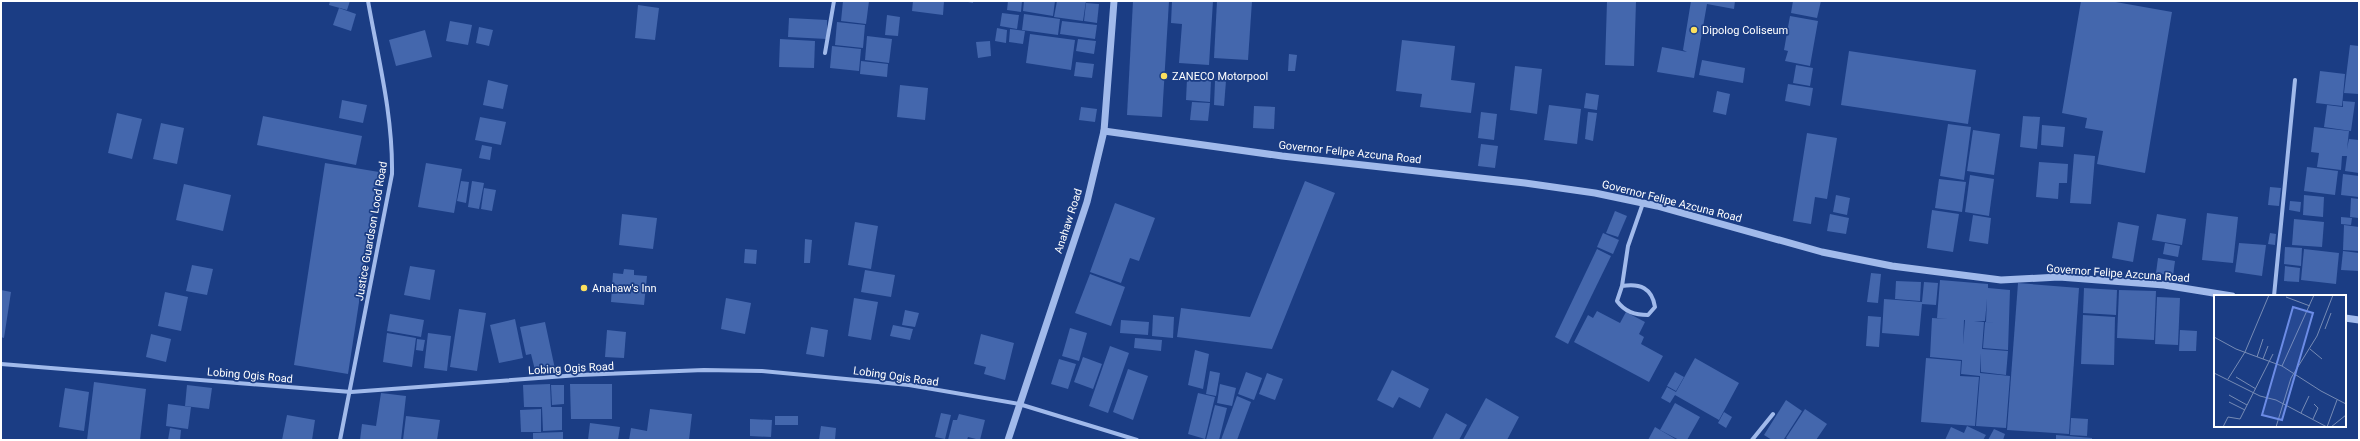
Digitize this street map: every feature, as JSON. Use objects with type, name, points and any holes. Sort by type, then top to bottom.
[{"type":"street","name":"Justice Guardson Lood Road","points":[[340,440],[351,392],[392,174],[393,145],[389,116],[368,1]]},
{"type":"street","points":[[825,53],[834,1]]},
{"type":"street","name":"Anahaw Road","points":[[1008,440],[1087,202],[1104,131],[1114,1]]},
{"type":"street","points":[[2274,295],[2295,80]]},
{"type":"street","name":"Governor Felipe Azcuna Road","points":[[1104,131],[1282,156],[1525,183],[1595,193],[1642,203],[1822,252],[1892,266],[2001,280],[2059,277],[2164,285],[2226,295]]},
{"type":"street","points":[[1622,286],[1633,284],[1642,286],[1653,296],[1654,307],[1648,315],[1638,315],[1623,310],[1617,301],[1622,286],[1628,246],[1642,203]]},
{"type":"street","points":[[2346,318],[2359,320]]},
{"type":"street","name":"Lobing Ogis Road","points":[[1,364],[351,392],[579,375],[711,370],[843,378],[908,385],[1019,404],[1137,440]]},
{"type":"street","points":[[1752,440],[1773,414]]},
{"type":"building","points":[[330,1],[350,1],[347,10],[329,5]]},
{"type":"building","points":[[843,1],[869,1],[866,24],[841,21]]},
{"type":"building","points":[[913,1],[944,1],[943,15],[912,11]]},
{"type":"building","points":[[1008,1],[1022,1],[1021,12],[1007,10]]},
{"type":"building","points":[[1024,1],[1055,1],[1053,16],[1023,11]]},
{"type":"building","points":[[1057,1],[1086,1],[1083,21],[1054,17]]},
{"type":"building","points":[[1133,1],[1169,1],[1162,117],[1127,115]]},
{"type":"building","points":[[1172,1],[1213,1],[1209,65],[1179,63],[1182,24],[1171,23]]},
{"type":"building","points":[[1217,1],[1252,1],[1248,60],[1214,58]]},
{"type":"building","points":[[1607,1],[1636,1],[1634,66],[1605,65]]},
{"type":"building","points":[[1691,1],[1735,1],[1734,9],[1707,4],[1694,78],[1657,72],[1662,47],[1687,52],[1683,50]]},
{"type":"building","points":[[1793,1],[1821,1],[1817,18],[1791,13]]},
{"type":"building","points":[[2081,1],[2110,1],[2172,12],[2145,173],[2097,164],[2103,131],[2085,128],[2087,118],[2062,113]]},
{"type":"building","points":[[1086,3],[1099,4],[1097,23],[1084,21]]},
{"type":"building","points":[[638,5],[659,8],[655,40],[635,38]]},
{"type":"building","points":[[339,8],[356,14],[351,31],[333,25]]},
{"type":"building","points":[[1002,13],[1019,15],[1017,29],[1000,26]]},
{"type":"building","points":[[1024,14],[1060,19],[1058,35],[1022,30]]},
{"type":"building","points":[[887,15],[900,17],[898,36],[885,35]]},
{"type":"building","points":[[1790,16],[1818,21],[1810,66],[1785,61],[1788,51],[1784,50]]},
{"type":"building","points":[[789,18],[827,20],[827,39],[788,37]]},
{"type":"building","points":[[450,21],[472,25],[468,45],[446,41]]},
{"type":"building","points":[[1062,21],[1097,25],[1095,39],[1060,34]]},
{"type":"building","points":[[837,22],[865,25],[863,48],[835,45]]},
{"type":"building","points":[[479,27],[493,30],[489,46],[476,43]]},
{"type":"building","points":[[997,28],[1007,30],[1006,43],[995,41]]},
{"type":"building","points":[[1010,29],[1025,31],[1023,44],[1009,42]]},
{"type":"building","points":[[425,30],[432,57],[396,66],[389,40]]},
{"type":"building","points":[[1030,34],[1075,40],[1071,70],[1026,63]]},
{"type":"building","points":[[867,36],[892,39],[889,63],[865,60]]},
{"type":"building","points":[[780,39],[815,41],[814,68],[779,67]]},
{"type":"building","points":[[1078,39],[1096,41],[1094,54],[1076,51]]},
{"type":"building","points":[[1402,40],[1455,46],[1451,80],[1475,83],[1471,113],[1420,107],[1422,94],[1396,91]]},
{"type":"building","points":[[990,41],[991,56],[978,58],[976,42]]},
{"type":"building","points":[[2350,45],[2359,46],[2359,94],[2344,93]]},
{"type":"building","points":[[832,46],[861,49],[859,71],[830,68]]},
{"type":"building","points":[[1849,51],[1976,70],[1968,124],[1841,105]]},
{"type":"building","points":[[1289,54],[1297,55],[1295,71],[1288,71]]},
{"type":"building","points":[[1702,60],[1745,68],[1743,83],[1699,75]]},
{"type":"building","points":[[861,61],[888,64],[887,77],[860,74]]},
{"type":"building","points":[[1076,62],[1094,64],[1092,78],[1074,76]]},
{"type":"building","points":[[1796,65],[1813,68],[1810,86],[1793,83]]},
{"type":"building","points":[[1515,66],[1542,69],[1537,114],[1510,110]]},
{"type":"building","points":[[2320,71],[2345,74],[2342,106],[2316,103]]},
{"type":"building","points":[[1187,79],[1211,80],[1210,102],[1186,100]]},
{"type":"building","points":[[488,80],[508,85],[503,109],[483,105]]},
{"type":"building","points":[[1215,81],[1226,81],[1224,106],[1214,105]]},
{"type":"building","points":[[1788,84],[1813,88],[1810,106],[1785,101]]},
{"type":"building","points":[[900,85],[928,88],[925,120],[897,117]]},
{"type":"building","points":[[1717,91],[1730,94],[1726,115],[1713,112]]},
{"type":"building","points":[[1586,93],[1599,95],[1597,110],[1584,108]]},
{"type":"building","points":[[342,100],[367,105],[363,123],[339,118]]},
{"type":"building","points":[[2343,101],[2355,102],[2351,131],[2324,127],[2327,105],[2343,107]]},
{"type":"building","points":[[1192,102],[1210,103],[1208,121],[1190,120]]},
{"type":"building","points":[[1549,105],[1581,109],[1577,144],[1544,140]]},
{"type":"building","points":[[1254,106],[1275,107],[1274,129],[1253,128]]},
{"type":"building","points":[[1081,107],[1097,109],[1095,122],[1079,120]]},
{"type":"building","points":[[1481,112],[1497,114],[1494,140],[1478,138]]},
{"type":"building","points":[[1588,112],[1597,113],[1593,141],[1585,139]]},
{"type":"building","points":[[117,113],[142,119],[132,159],[108,153]]},
{"type":"building","points":[[263,116],[362,136],[356,165],[257,145]]},
{"type":"building","points":[[2023,116],[2040,117],[2037,149],[2020,147]]},
{"type":"building","points":[[480,117],[506,122],[501,145],[475,140]]},
{"type":"building","points":[[161,123],[184,128],[177,164],[153,159]]},
{"type":"building","points":[[1948,124],[1971,127],[1964,180],[1940,176]]},
{"type":"building","points":[[2042,125],[2065,127],[2063,147],[2041,145]]},
{"type":"building","points":[[2314,127],[2349,131],[2347,149],[2349,139],[2359,140],[2359,173],[2345,171],[2347,156],[2342,156],[2341,170],[2317,167],[2319,153],[2311,152]]},
{"type":"building","points":[[1973,130],[2000,134],[1994,175],[1967,171]]},
{"type":"building","points":[[1807,133],[1837,138],[1827,199],[1815,197],[1811,224],[1793,221]]},
{"type":"building","points":[[1481,144],[1498,146],[1495,168],[1478,166]]},
{"type":"building","points":[[482,145],[492,147],[490,160],[479,158]]},
{"type":"building","points":[[2074,154],[2095,156],[2091,204],[2070,203]]},
{"type":"building","points":[[2039,162],[2068,164],[2067,183],[2059,183],[2058,199],[2036,197]]},
{"type":"building","points":[[325,163],[379,172],[348,374],[294,365]]},
{"type":"building","points":[[426,163],[462,169],[454,213],[418,207]]},
{"type":"building","points":[[2307,167],[2338,171],[2335,195],[2304,191]]},
{"type":"building","points":[[2343,174],[2359,176],[2359,197],[2341,195]]},
{"type":"building","points":[[1970,175],[1994,179],[1989,216],[1965,212]]},
{"type":"building","points":[[1939,179],[1966,182],[1962,212],[1935,208]]},
{"type":"building","points":[[461,181],[469,182],[466,203],[457,201]]},
{"type":"building","points":[[472,181],[484,183],[479,209],[468,207]]},
{"type":"building","points":[[1305,181],[1335,193],[1272,349],[1177,337],[1181,308],[1250,317]]},
{"type":"building","points":[[184,184],[231,195],[223,231],[176,220]]},
{"type":"building","points":[[2270,187],[2281,188],[2279,206],[2268,205]]},
{"type":"building","points":[[484,188],[496,190],[492,211],[481,209]]},
{"type":"building","points":[[1836,195],[1850,198],[1847,215],[1833,212]]},
{"type":"building","points":[[2304,195],[2324,197],[2323,217],[2303,215]]},
{"type":"building","points":[[2351,198],[2359,199],[2359,218],[2350,217]]},
{"type":"building","points":[[2290,201],[2301,202],[2300,212],[2289,210]]},
{"type":"building","points":[[1115,203],[1155,218],[1139,261],[1130,258],[1121,283],[1090,272]]},
{"type":"building","points":[[1932,210],[1959,214],[1953,252],[1927,248]]},
{"type":"building","points":[[1615,211],[1627,216],[1618,237],[1606,233]]},
{"type":"building","points":[[2207,213],[2238,217],[2233,263],[2202,260]]},
{"type":"building","points":[[622,214],[657,218],[653,249],[619,245]]},
{"type":"building","points":[[1830,214],[1849,218],[1846,234],[1827,231]]},
{"type":"building","points":[[2157,214],[2186,219],[2182,245],[2152,240]]},
{"type":"building","points":[[1973,215],[1991,218],[1988,244],[1969,241]]},
{"type":"building","points":[[2341,217],[2352,218],[2351,225],[2341,224]]},
{"type":"building","points":[[2294,219],[2324,222],[2322,247],[2292,245]]},
{"type":"building","points":[[855,222],[878,226],[871,269],[848,265]]},
{"type":"building","points":[[2118,222],[2139,226],[2133,262],[2112,258]]},
{"type":"building","points":[[2344,225],[2359,227],[2359,251],[2343,250]]},
{"type":"building","points":[[1603,233],[1619,240],[1613,254],[1597,247]]},
{"type":"building","points":[[2270,233],[2276,234],[2275,245],[2268,244]]},
{"type":"building","points":[[805,239],[812,240],[810,263],[804,263]]},
{"type":"building","points":[[2165,243],[2180,246],[2178,257],[2163,254]]},
{"type":"building","points":[[2239,243],[2266,245],[2262,276],[2235,272]]},
{"type":"building","points":[[2285,247],[2302,248],[2301,266],[2284,264]]},
{"type":"building","points":[[745,249],[757,250],[756,264],[744,263]]},
{"type":"building","points":[[1597,249],[1611,256],[1568,344],[1555,337]]},
{"type":"building","points":[[2304,249],[2339,253],[2336,284],[2301,280]]},
{"type":"building","points":[[2343,251],[2359,253],[2359,271],[2341,270]]},
{"type":"building","points":[[2158,258],[2175,261],[2173,276],[2156,273]]},
{"type":"building","points":[[192,265],[213,269],[207,295],[186,291]]},
{"type":"building","points":[[410,266],[435,270],[430,300],[404,295]]},
{"type":"building","points":[[2285,266],[2300,268],[2299,282],[2284,281]]},
{"type":"building","points":[[624,269],[634,270],[634,275],[647,276],[644,305],[611,302],[613,273],[623,274]]},
{"type":"building","points":[[865,270],[895,275],[891,297],[861,292]]},
{"type":"building","points":[[1871,273],[1881,274],[1878,303],[1867,302]]},
{"type":"building","points":[[1090,274],[1125,287],[1111,326],[1075,313]]},
{"type":"building","points":[[1940,280],[1988,284],[1988,288],[2010,290],[2008,350],[1983,348],[1985,322],[1997,323],[1986,322],[1987,299],[1985,321],[1974,321],[1984,322],[1982,349],[2008,351],[2006,375],[1981,372],[1981,353],[1980,373],[2010,376],[2006,428],[1976,426],[1980,376],[1961,374],[1962,360],[1930,357],[1932,318],[1948,319],[1937,318]],"holes":[[[1964,320],[1965,320],[1963,345]]]},
{"type":"building","points":[[1896,281],[1921,282],[1920,301],[1895,299]]},
{"type":"building","points":[[1924,282],[1938,283],[1936,305],[1922,304],[1919,336],[1882,333],[1884,299],[1922,302]]},
{"type":"building","points":[[2018,283],[2079,288],[2069,434],[2007,430]]},
{"type":"building","points":[[2084,288],[2117,290],[2116,315],[2083,313]]},
{"type":"building","points":[[1,290],[11,292],[4,338],[1,337]]},
{"type":"building","points":[[2119,290],[2156,291],[2154,340],[2117,338]]},
{"type":"building","points":[[165,292],[188,297],[181,331],[158,326]]},
{"type":"building","points":[[2157,297],[2180,298],[2178,345],[2155,344]]},
{"type":"building","points":[[726,298],[751,303],[745,334],[721,329]]},
{"type":"building","points":[[854,298],[878,302],[871,340],[848,336]]},
{"type":"building","points":[[459,309],[486,313],[477,371],[450,367]]},
{"type":"building","points":[[905,310],[919,313],[915,327],[902,325]]},
{"type":"building","points":[[1597,311],[1620,323],[1626,312],[1645,322],[1639,334],[1644,337],[1641,344],[1663,356],[1649,382],[1574,342],[1588,315],[1593,318]]},
{"type":"building","points":[[390,314],[424,320],[421,337],[387,331]]},
{"type":"building","points":[[1153,315],[1174,317],[1173,338],[1152,336]]},
{"type":"building","points":[[2083,315],[2115,317],[2114,365],[2081,364]]},
{"type":"building","points":[[1868,316],[1881,317],[1879,347],[1866,346]]},
{"type":"building","points":[[515,319],[523,358],[499,363],[490,325]]},
{"type":"building","points":[[1121,320],[1149,322],[1148,335],[1120,333]]},
{"type":"building","points":[[545,322],[555,369],[536,374],[531,354],[526,355],[520,327]]},
{"type":"building","points":[[893,325],[913,329],[910,340],[890,336]]},
{"type":"building","points":[[811,327],[828,330],[824,357],[806,354]]},
{"type":"building","points":[[1070,328],[1087,333],[1079,361],[1062,356]]},
{"type":"building","points":[[607,330],[626,332],[624,358],[605,357]]},
{"type":"building","points":[[2180,330],[2197,331],[2196,351],[2179,351]]},
{"type":"building","points":[[387,333],[416,338],[412,367],[383,362]]},
{"type":"building","points":[[428,333],[451,336],[447,371],[424,368]]},
{"type":"building","points":[[151,334],[171,339],[166,362],[146,357]]},
{"type":"building","points":[[981,334],[1014,343],[1005,380],[984,374],[986,367],[974,364]]},
{"type":"building","points":[[1135,338],[1162,340],[1161,351],[1134,348]]},
{"type":"building","points":[[417,339],[425,340],[423,351],[416,350]]},
{"type":"building","points":[[1110,346],[1129,353],[1108,413],[1089,406]]},
{"type":"building","points":[[1195,350],[1209,354],[1203,389],[1188,385]]},
{"type":"building","points":[[1083,357],[1102,364],[1093,389],[1074,382]]},
{"type":"building","points":[[1695,358],[1739,383],[1719,420],[1675,395],[1670,403],[1661,398],[1667,387],[1676,392]]},
{"type":"building","points":[[1926,358],[1961,361],[1960,376],[1979,377],[1975,426],[1921,422]]},
{"type":"building","points":[[1059,359],[1076,364],[1068,389],[1051,384]]},
{"type":"building","points":[[1128,369],[1148,376],[1133,420],[1113,412]]},
{"type":"building","points":[[1392,370],[1429,389],[1420,408],[1399,397],[1393,408],[1377,400]]},
{"type":"building","points":[[1210,371],[1220,373],[1216,396],[1206,394]]},
{"type":"building","points":[[1246,372],[1262,378],[1254,400],[1238,394]]},
{"type":"building","points":[[1675,372],[1684,377],[1676,391],[1667,386]]},
{"type":"building","points":[[1267,373],[1283,379],[1275,400],[1259,394]]},
{"type":"building","points":[[94,382],[146,389],[140,440],[87,440]]},
{"type":"building","points":[[550,384],[551,407],[562,407],[562,430],[543,431],[542,407],[524,407],[523,385]]},
{"type":"building","points":[[570,384],[612,384],[612,419],[571,419]]},
{"type":"building","points":[[1220,384],[1236,388],[1232,406],[1217,403]]},
{"type":"building","points":[[187,385],[212,388],[209,409],[185,406]]},
{"type":"building","points":[[551,385],[564,385],[564,404],[552,405]]},
{"type":"building","points":[[65,388],[89,392],[84,431],[59,427]]},
{"type":"building","points":[[381,393],[406,396],[401,440],[360,440],[362,424],[376,426]]},
{"type":"building","points":[[1198,393],[1215,397],[1205,439],[1188,434]]},
{"type":"building","points":[[1237,396],[1251,402],[1237,440],[1221,440]]},
{"type":"building","points":[[1486,398],[1519,417],[1507,440],[1463,440]]},
{"type":"building","points":[[1786,400],[1802,411],[1784,439],[1785,440],[1772,440],[1764,435]]},
{"type":"building","points":[[1675,403],[1700,417],[1687,440],[1679,440],[1660,430]]},
{"type":"building","points":[[168,404],[191,407],[188,429],[166,426]]},
{"type":"building","points":[[1215,405],[1227,408],[1219,440],[1206,440]]},
{"type":"building","points":[[541,409],[541,432],[521,432],[520,410]]},
{"type":"building","points":[[650,409],[692,414],[689,440],[629,440],[631,428],[647,431]]},
{"type":"building","points":[[1805,409],[1827,424],[1816,440],[1788,440],[1786,438]]},
{"type":"building","points":[[1724,412],[1732,417],[1726,428],[1718,423]]},
{"type":"building","points":[[941,413],[951,415],[945,439],[935,437]]},
{"type":"building","points":[[1446,413],[1467,425],[1459,440],[1432,440]]},
{"type":"building","points":[[959,414],[985,420],[980,440],[968,437],[967,440],[948,440],[953,420],[957,420]]},
{"type":"building","points":[[287,415],[315,420],[312,440],[282,440]]},
{"type":"building","points":[[406,416],[440,420],[437,440],[403,440]]},
{"type":"building","points":[[775,416],[798,416],[798,425],[775,425]]},
{"type":"building","points":[[2071,418],[2088,419],[2087,436],[2070,435]]},
{"type":"building","points":[[750,419],[772,420],[771,437],[750,436]]},
{"type":"building","points":[[590,423],[620,427],[618,440],[588,440]]},
{"type":"building","points":[[821,426],[836,428],[835,440],[819,440]]},
{"type":"building","points":[[1967,426],[1986,435],[1983,440],[1945,440],[1951,427],[1964,433]]},
{"type":"building","points":[[1655,427],[1677,440],[1648,440]]},
{"type":"building","points":[[170,428],[181,430],[180,440],[168,440]]},
{"type":"building","points":[[1994,429],[2005,434],[2003,440],[1988,440]]},
{"type":"building","points":[[563,432],[563,440],[533,440],[533,433]]},
{"type":"building","points":[[2056,435],[2092,438],[2092,440],[2056,440]]},
{"type":"place","name":"Dipolog Coliseum","points":[[1694,30]]},
{"type":"place","name":"ZANECO Motorpool","points":[[1164,76]]},
{"type":"place","name":"Anahaw's Inn","points":[[584,288]]}]
